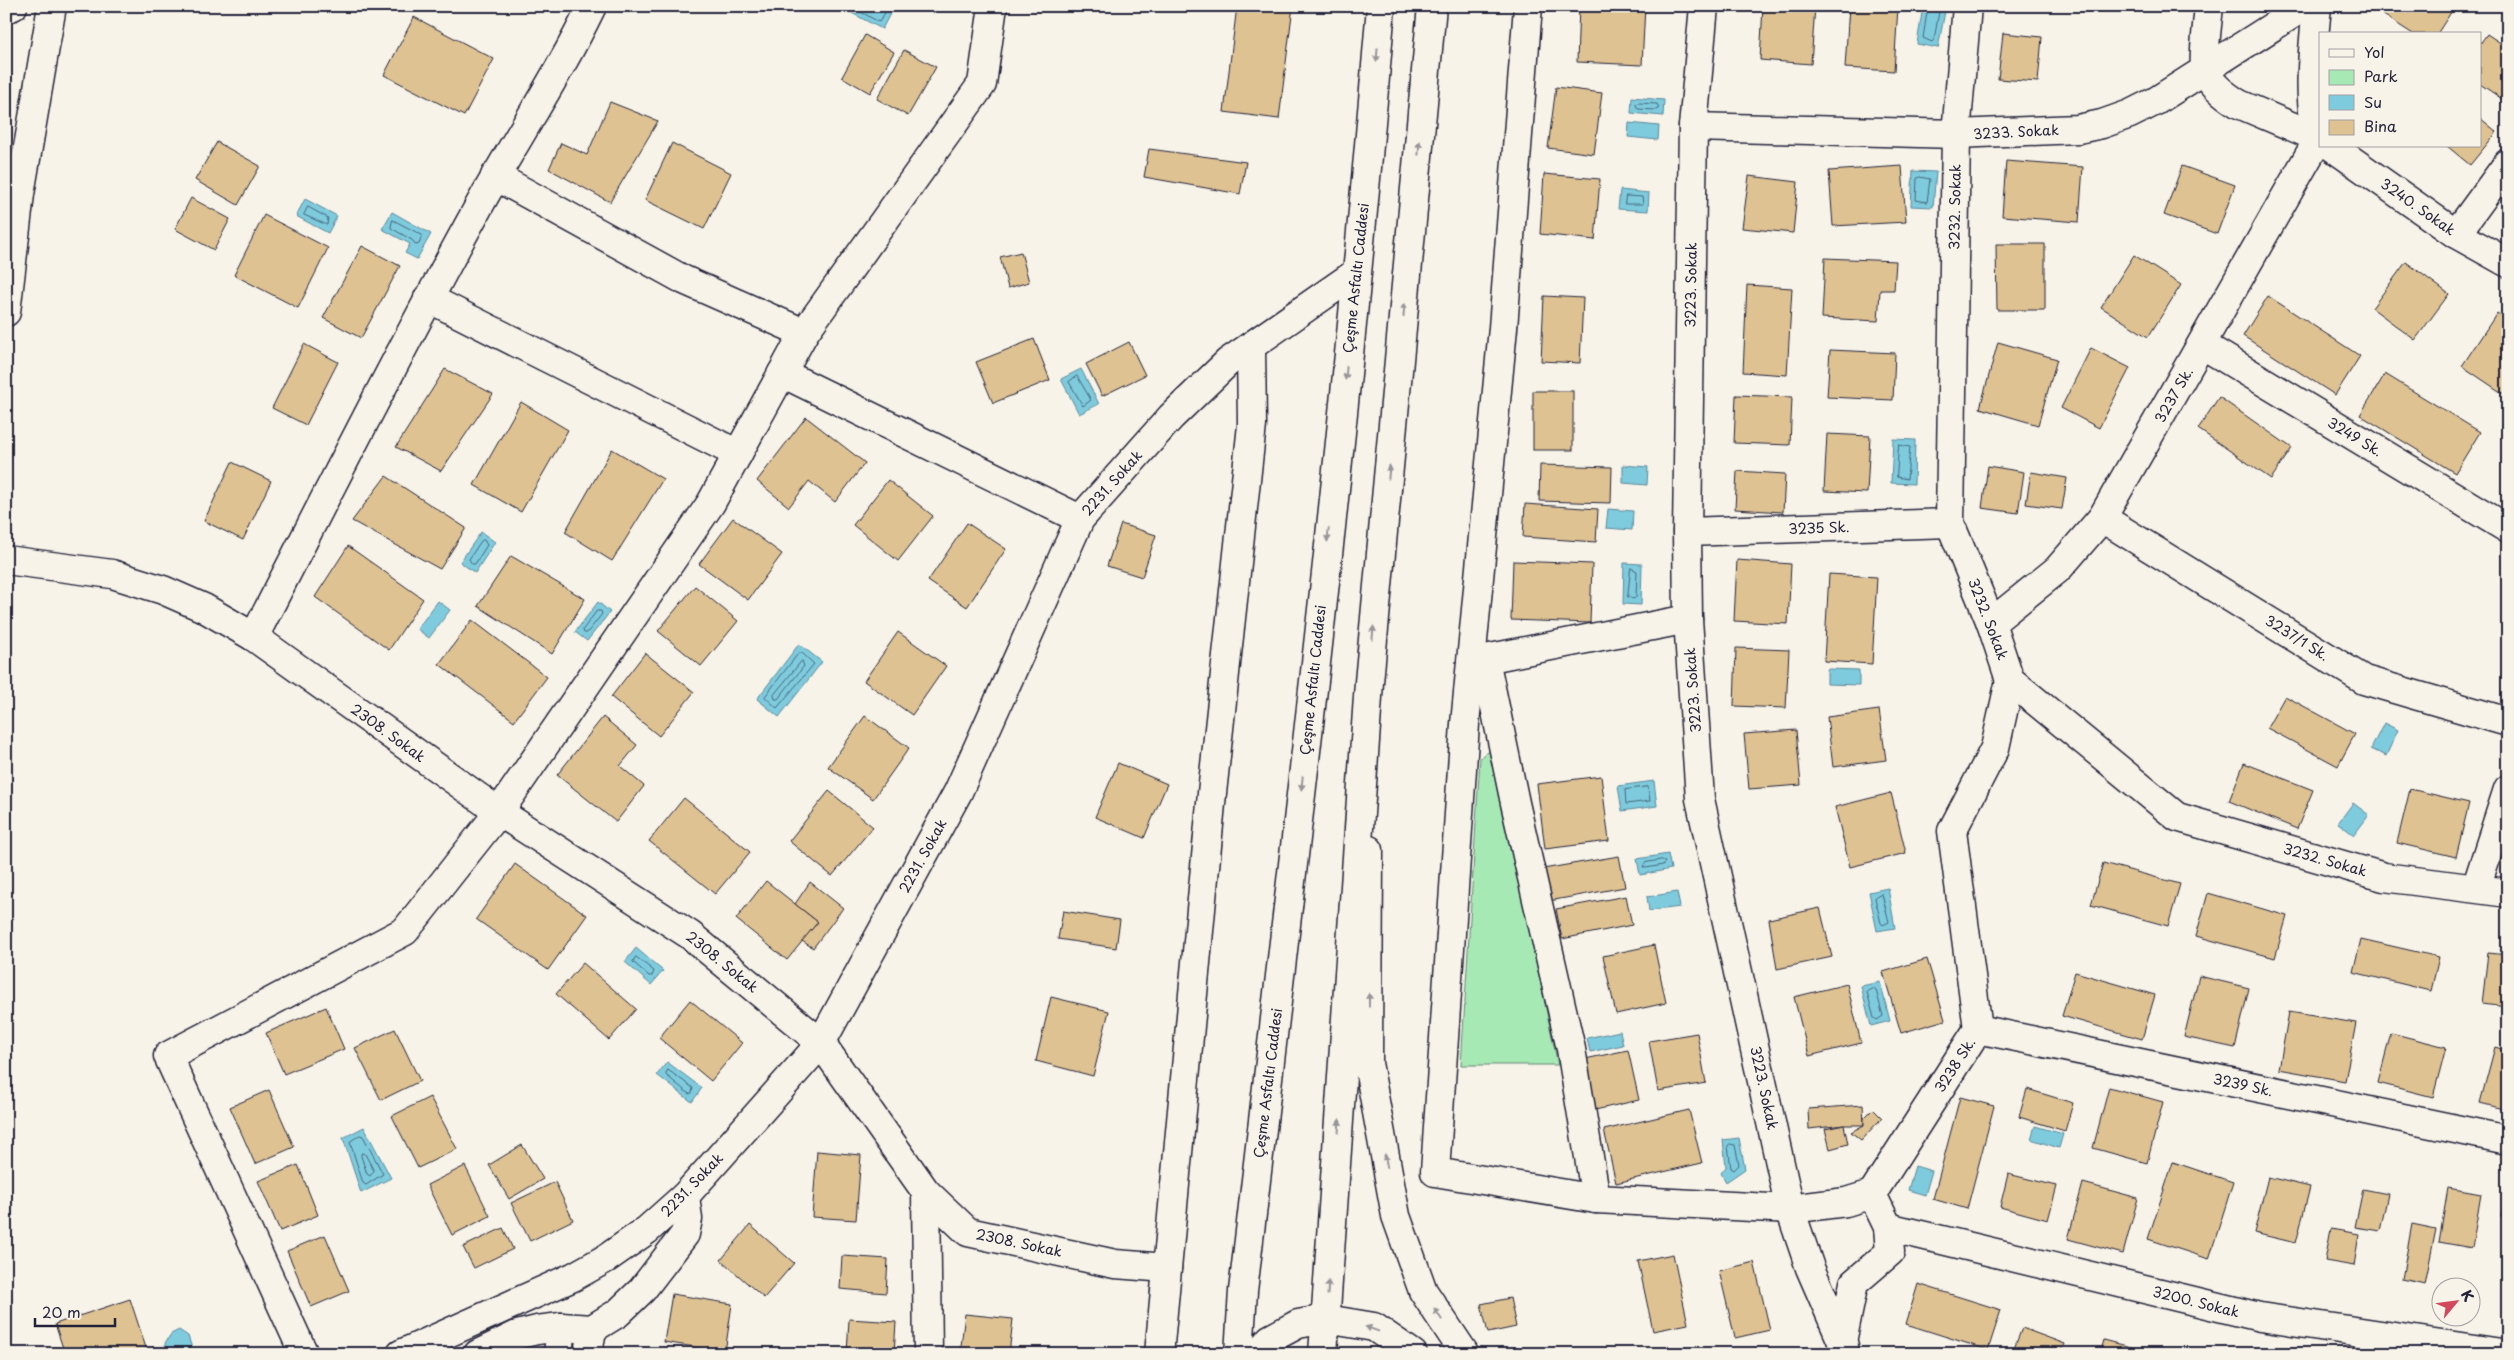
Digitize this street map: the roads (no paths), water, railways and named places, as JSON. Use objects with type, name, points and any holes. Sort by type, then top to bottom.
[{"type":"main road","points":[[6,9],[13,6]]},
{"type":"main road","points":[[6,312],[20,194],[52,6]]},
{"type":"main road","points":[[254,637],[428,298],[495,176],[571,49],[592,6]]},
{"type":"main road","points":[[304,1354],[168,1056],[405,931],[498,812],[711,503],[804,333],[982,84],[993,6]]},
{"type":"main road","name":"Çeşme Asfaltı Caddesi","points":[[1239,1354],[1244,1291],[1301,794],[1382,6]]},
{"type":"main road","points":[[1323,1354],[1369,682],[1432,6]]},
{"type":"main road","points":[[1528,6],[1479,659],[1465,724],[1435,1172],[1596,1199],[1790,1209],[1846,1202],[1872,1194],[1888,1227],[1890,1252],[1854,1283],[1845,1348]]},
{"type":"main road","name":"3223. Sokak","points":[[1704,6],[1693,126],[1687,532],[1688,619],[1700,799],[1790,1209],[1810,1268],[1845,1348]]},
{"type":"main road","name":"3232. Sokak","points":[[1966,6],[1956,134],[1950,523],[1991,623],[2010,680],[2177,817],[2384,877],[2508,893]]},
{"type":"main road","points":[[2205,70],[2209,6]]},
{"type":"main road","name":"3233. Sokak","points":[[1693,126],[1956,134],[2078,128],[2102,124],[2130,114],[2156,101],[2305,6]]},
{"type":"main road","points":[[2317,6],[2312,76],[2313,105],[2319,125]]},
{"type":"main road","name":"3240. Sokak","points":[[2205,70],[2218,88],[2239,104],[2319,139]]},
{"type":"main road","name":"3237 Sk.","points":[[1991,623],[2058,568],[2102,518],[2320,148]]},
{"type":"main road","name":"3240. Sokak","points":[[2334,148],[2456,234],[2508,263]]},
{"type":"main road","points":[[2456,234],[2508,163]]},
{"type":"main road","points":[[495,176],[684,280],[804,333]]},
{"type":"main road","name":"2231. Sokak","points":[[401,1354],[573,1277],[607,1258],[647,1230],[685,1196],[821,1043],[958,792],[1080,519],[1171,416],[1228,362],[1356,273]]},
{"type":"main road","points":[[428,298],[738,454]]},
{"type":"main road","name":"3249 Sk.","points":[[2203,345],[2508,529]]},
{"type":"main road","points":[[1159,1354],[1213,783],[1252,425],[1250,346]]},
{"type":"main road","points":[[782,373],[1080,519]]},
{"type":"main road","name":"3237/1 Sk.","points":[[2102,518],[2364,680],[2508,722]]},
{"type":"main road","name":"3235 Sk.","points":[[1687,532],[1950,523]]},
{"type":"main road","name":"2308. Sokak","points":[[6,560],[112,574],[162,590],[204,608],[254,637],[498,812],[690,935],[821,1043],[926,1192],[968,1232],[1115,1264],[1167,1268]]},
{"type":"main road","points":[[1479,659],[1688,619]]},
{"type":"main road","points":[[1479,659],[1571,1049],[1596,1199]]},
{"type":"main road","name":"3238 Sk.","points":[[1872,1194],[1978,1029],[1952,830],[1995,748],[2010,680]]},
{"type":"main road","points":[[1369,682],[1368,1063],[1396,1216],[1423,1291],[1466,1354]]},
{"type":"main road","points":[[2476,888],[2508,789]]},
{"type":"main road","name":"3239 Sk.","points":[[1978,1029],[2508,1140]]},
{"type":"main road","points":[[926,1192],[928,1354]]},
{"type":"main road","points":[[478,1354],[517,1335],[561,1327],[590,1341],[630,1302],[685,1234],[688,1219],[685,1196]]},
{"type":"main road","name":"3200. Sokak","points":[[1888,1227],[2260,1317],[2508,1354]]},
{"type":"main road","points":[[1258,1354],[1270,1339],[1298,1324],[1326,1319],[1374,1328],[1413,1354]]},
{"type":"main road","points":[[558,1354],[561,1327]]},
{"type":"water","points":[[846,6],[884,6],[892,10],[882,29],[844,9]]},
{"type":"water","points":[[1923,6],[1946,6],[1938,48],[1917,44]]},
{"type":"water","points":[[1632,97],[1664,100],[1663,116],[1631,113]]},
{"type":"water","points":[[1629,123],[1659,126],[1658,140],[1628,137]]},
{"type":"water","points":[[1913,171],[1936,172],[1933,207],[1911,206]]},
{"type":"water","points":[[1620,190],[1649,193],[1648,211],[1618,209]]},
{"type":"water","points":[[305,199],[337,216],[328,233],[296,216]]},
{"type":"water","points":[[392,212],[431,234],[417,259],[405,253],[410,244],[382,229]]},
{"type":"water","points":[[1081,369],[1099,404],[1079,414],[1061,379]]},
{"type":"water","points":[[1893,439],[1915,440],[1914,484],[1891,483]]},
{"type":"water","points":[[1623,465],[1648,467],[1647,485],[1623,483]]},
{"type":"water","points":[[1608,509],[1633,511],[1632,530],[1606,528]]},
{"type":"water","points":[[481,532],[495,542],[475,573],[460,562]]},
{"type":"water","points":[[1624,563],[1642,564],[1641,605],[1623,604]]},
{"type":"water","points":[[438,601],[450,610],[429,638],[417,629]]},
{"type":"water","points":[[598,602],[610,612],[587,641],[575,632]]},
{"type":"water","points":[[799,644],[822,662],[779,717],[757,699]]},
{"type":"water","points":[[1827,669],[1859,670],[1859,685],[1827,684]]},
{"type":"water","points":[[2384,723],[2398,730],[2386,756],[2371,749]]},
{"type":"water","points":[[1654,781],[1657,806],[1622,811],[1618,786]]},
{"type":"water","points":[[2353,803],[2369,815],[2354,835],[2338,823]]},
{"type":"water","points":[[1668,854],[1671,869],[1640,875],[1637,859]]},
{"type":"water","points":[[1888,888],[1895,928],[1877,931],[1869,892]]},
{"type":"water","points":[[1677,892],[1680,907],[1649,911],[1647,897]]},
{"type":"water","points":[[636,948],[663,971],[651,985],[625,962]]},
{"type":"water","points":[[1880,982],[1890,1021],[1871,1026],[1861,986]]},
{"type":"water","points":[[1620,1031],[1623,1045],[1590,1052],[1587,1038]]},
{"type":"water","points":[[667,1062],[702,1088],[692,1102],[657,1075]]},
{"type":"water","points":[[2035,1126],[2063,1134],[2059,1148],[2031,1139]]},
{"type":"water","points":[[364,1127],[391,1178],[361,1193],[343,1138]]},
{"type":"water","points":[[1739,1138],[1745,1169],[1726,1182],[1721,1173],[1726,1167],[1723,1140]]},
{"type":"water","points":[[1915,1166],[1932,1171],[1925,1195],[1908,1190]]},
{"type":"water","points":[[179,1330],[188,1336],[194,1354],[167,1354],[165,1343],[171,1334]]}]
